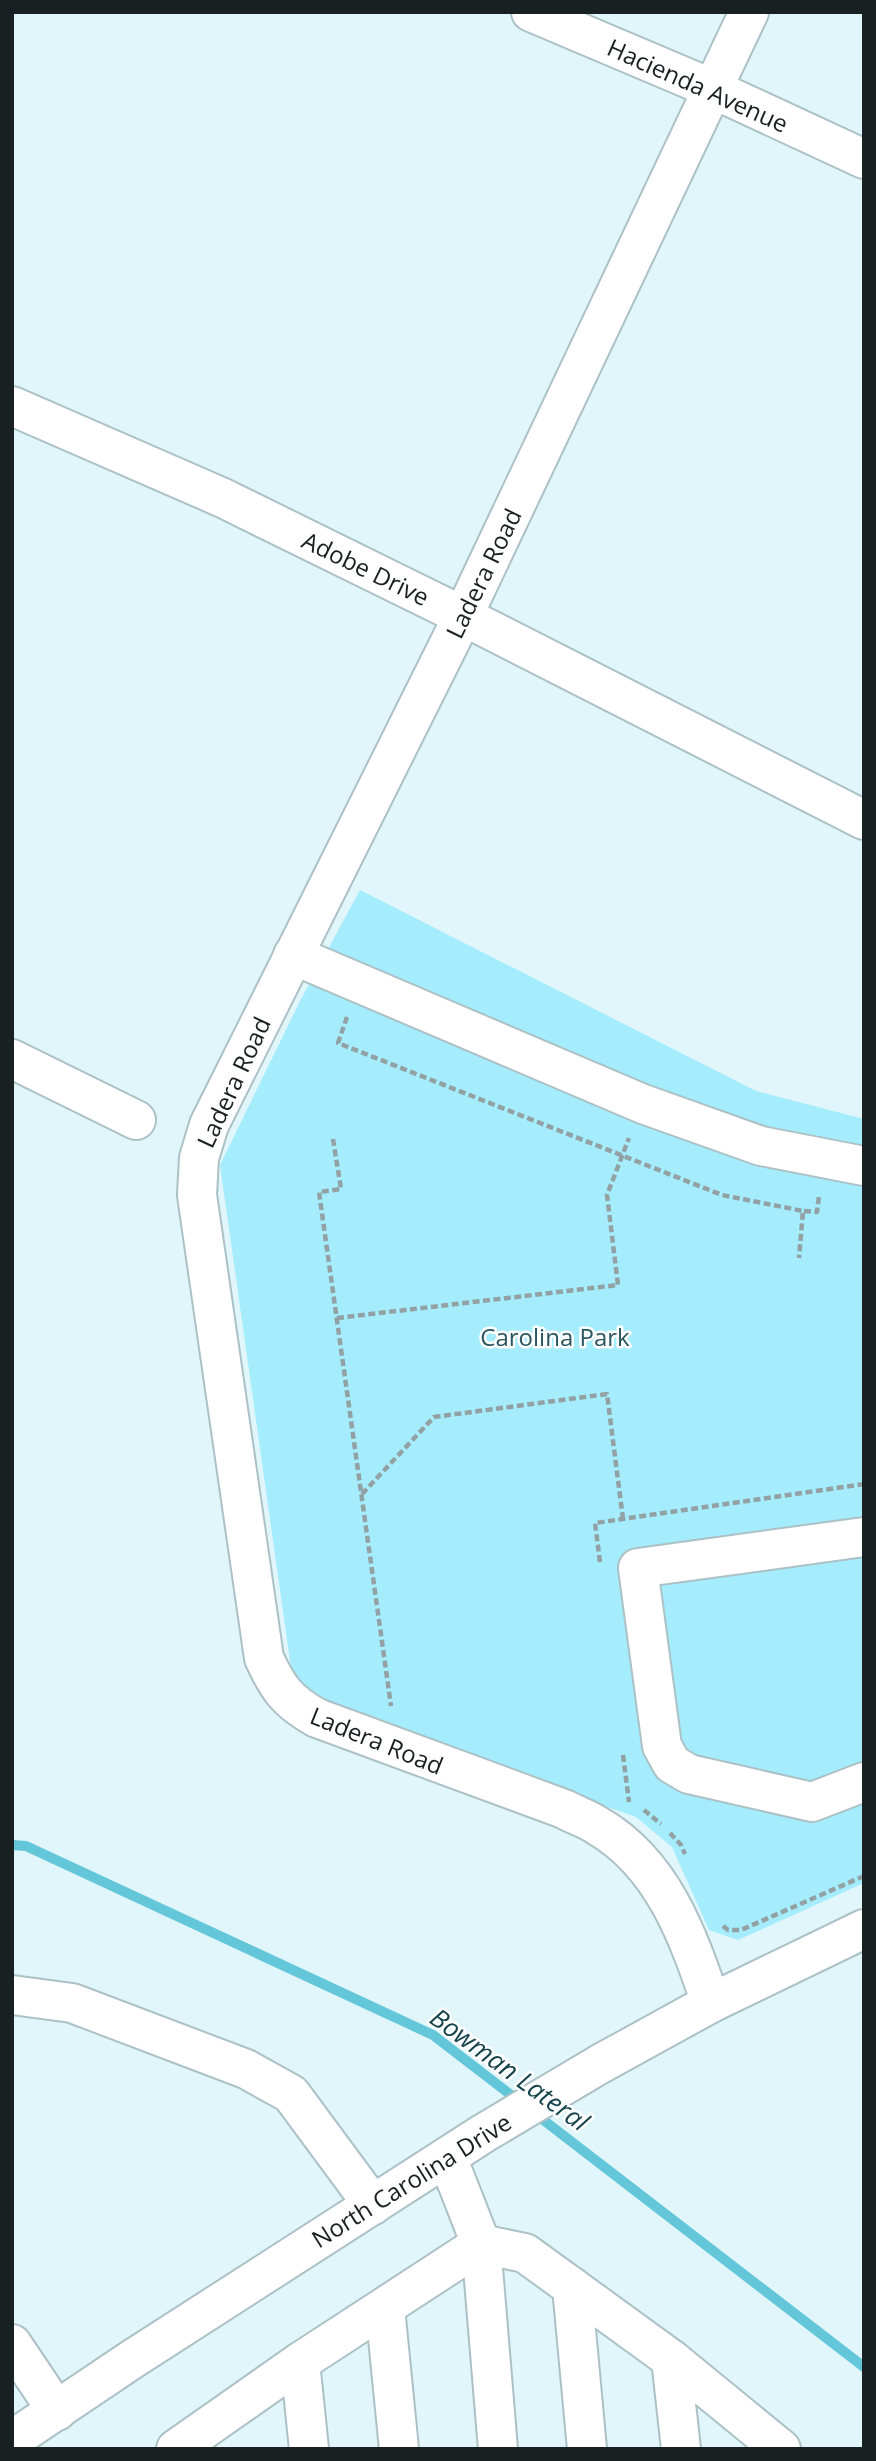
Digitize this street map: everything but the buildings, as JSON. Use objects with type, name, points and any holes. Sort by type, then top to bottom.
[{"type":"street","name":"Hacienda Avenue","points":[[531,12],[713,89],[864,159]]},
{"type":"street","name":"Ladera Road","points":[[711,2003],[691,1945],[664,1891],[640,1858],[599,1826],[564,1810],[317,1718],[295,1706],[275,1684],[264,1658],[197,1195],[199,1158],[209,1125],[463,616],[749,12]]},
{"type":"street","name":"Adobe Drive","points":[[12,406],[223,498],[463,616],[864,820]]},
{"type":"street","points":[[293,955],[643,1104],[761,1146],[864,1166]]},
{"type":"street","points":[[12,1059],[135,1120]]},
{"type":"street","points":[[864,1537],[638,1567],[662,1746],[672,1764],[689,1774],[812,1802],[864,1782]]},
{"type":"street","name":"North Carolina Drive","points":[[12,2440],[131,2360],[484,2133],[600,2064],[711,2003],[864,1929]]},
{"type":"street","points":[[12,1995],[72,2003],[246,2070],[291,2094],[373,2205]]},
{"type":"street","points":[[447,2157],[481,2244],[498,2449]]},
{"type":"street","points":[[196,2442],[300,2362],[481,2244],[525,2253],[671,2359],[781,2449]]},
{"type":"street","points":[[572,2287],[587,2449]]},
{"type":"street","points":[[385,2308],[399,2449]]},
{"type":"street","points":[[12,2344],[57,2411]]},
{"type":"street","points":[[671,2359],[681,2449]]},
{"type":"street","points":[[300,2362],[309,2449]]},
{"type":"path","points":[[348,1012],[338,1043],[722,1195],[817,1212],[821,1189]]},
{"type":"path","points":[[337,1318],[618,1285],[607,1195],[643,1104]]},
{"type":"path","points":[[333,1139],[341,1189],[319,1192],[393,1717]]},
{"type":"path","points":[[799,1258],[803,1211]]},
{"type":"path","points":[[362,1494],[434,1417],[607,1394],[623,1519]]},
{"type":"path","points":[[595,1523],[864,1484]]},
{"type":"path","points":[[728,1930],[741,1930],[864,1876]]},
{"type":"green space","name":"Carolina Park","points":[[360,890],[756,1091],[864,1119],[864,1883],[738,1940],[709,1930],[672,1847],[636,1817],[336,1711],[293,1682],[220,1165],[301,999]]},
{"type":"waterway","name":"Bowman Lateral","points":[[12,1845],[26,1846],[433,2035],[864,2367]]}]
